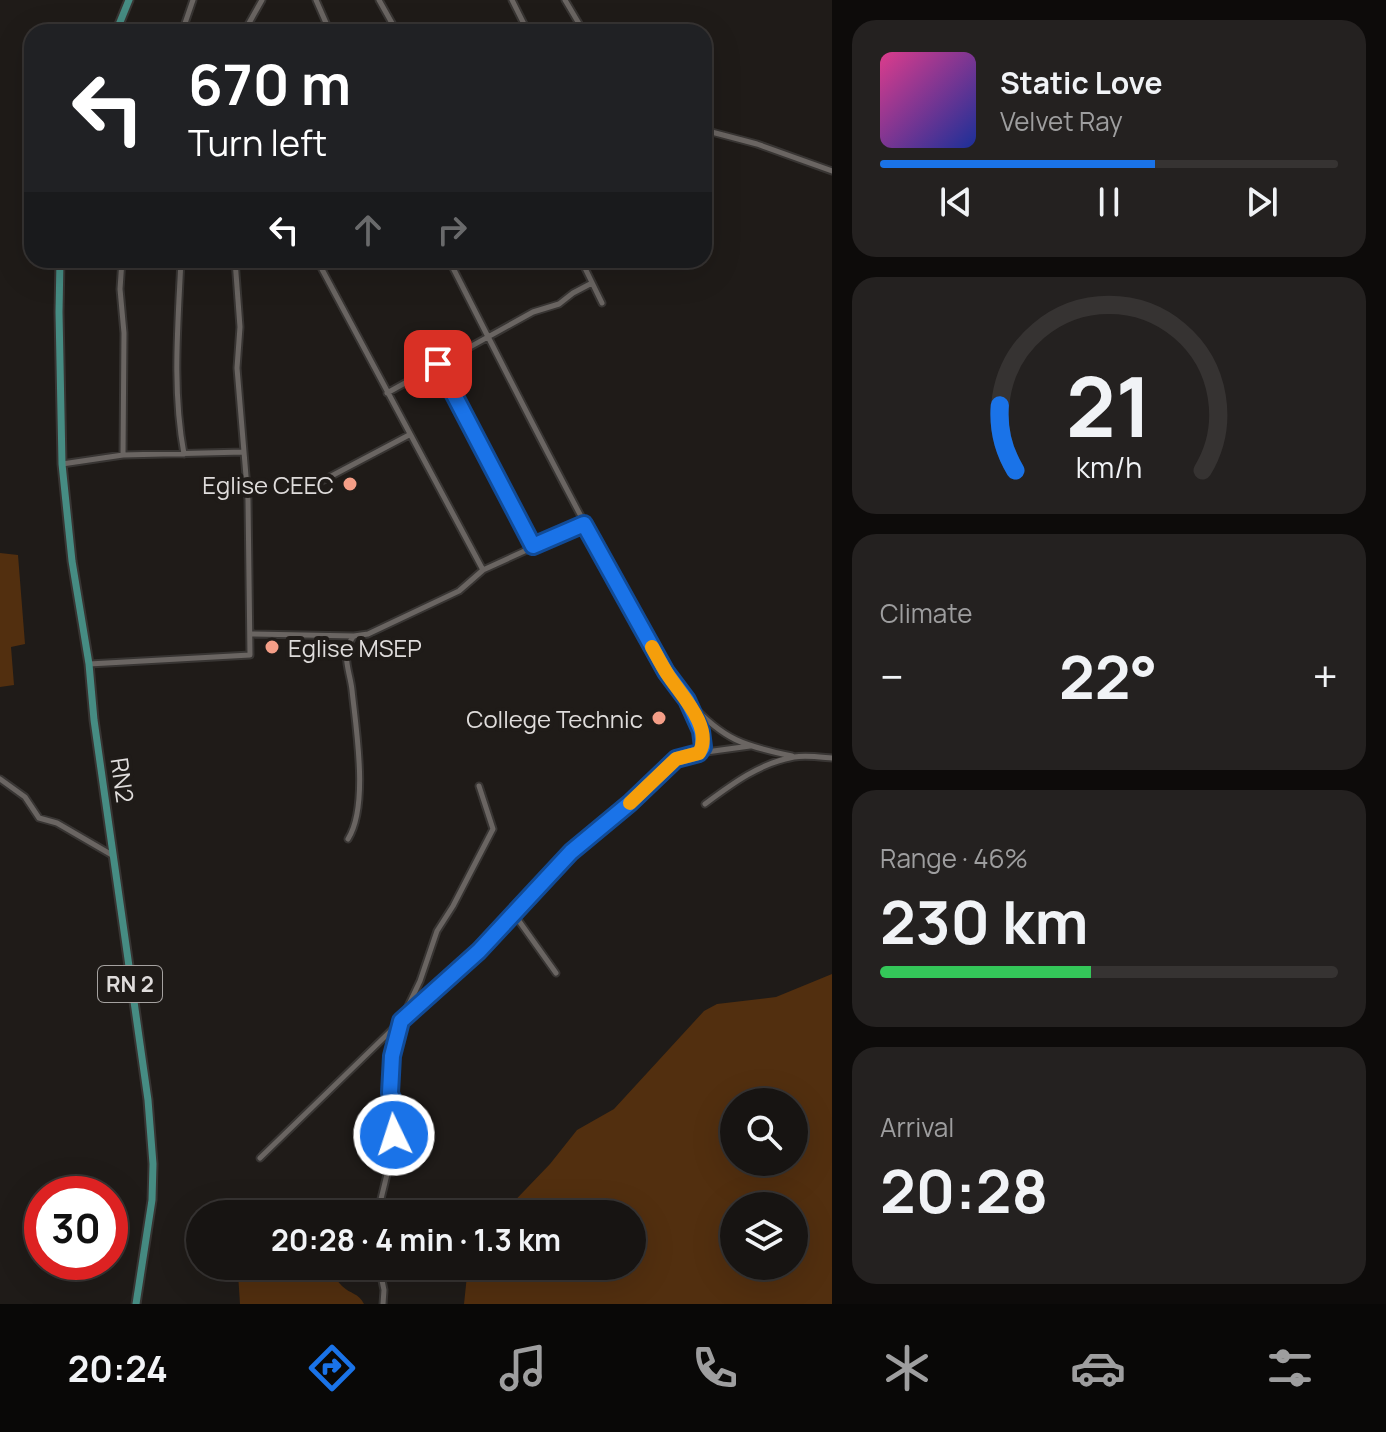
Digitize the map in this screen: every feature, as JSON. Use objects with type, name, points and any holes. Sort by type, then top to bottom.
[{"type":"main road","points":[[119,24],[129,0]]},
{"type":"main road","name":"RN2","points":[[60,268],[62,464],[72,561],[89,664],[112,855],[148,1100],[153,1164],[149,1226],[136,1304]]},
{"type":"street","points":[[185,24],[193,0]]},
{"type":"street","points":[[248,24],[262,0]]},
{"type":"street","points":[[316,0],[326,24]]},
{"type":"street","points":[[379,0],[392,24]]},
{"type":"street","points":[[512,0],[524,24]]},
{"type":"street","points":[[565,0],[579,24]]},
{"type":"street","points":[[712,132],[757,144],[832,171]]},
{"type":"street","points":[[121,268],[123,455]]},
{"type":"street","points":[[181,268],[177,336],[178,422],[184,454]]},
{"type":"street","points":[[89,664],[250,655],[252,634],[237,368],[240,327],[236,268]]},
{"type":"street","points":[[321,268],[483,570]]},
{"type":"street","points":[[453,268],[584,524],[666,672],[687,700],[723,735],[750,746],[796,757],[832,758]]},
{"type":"street","points":[[585,268],[602,303]]},
{"type":"street","points":[[387,393],[533,312],[559,304],[592,283]]},
{"type":"street","points":[[438,364],[533,546]]},
{"type":"street","points":[[320,482],[409,435]]},
{"type":"street","points":[[62,464],[123,455],[244,452]]},
{"type":"street","points":[[252,634],[368,634],[459,591],[483,570],[584,524]]},
{"type":"street","points":[[348,839],[356,825],[358,810],[359,770],[352,689],[346,663],[346,645],[354,636]]},
{"type":"street","points":[[687,700],[701,731],[703,747],[699,753]]},
{"type":"street","points":[[260,1158],[401,1021],[479,951],[571,852],[630,803],[676,759],[750,746]]},
{"type":"street","points":[[705,804],[736,781],[771,763],[796,757]]},
{"type":"street","points":[[0,779],[25,797],[39,818],[57,823],[112,855]]},
{"type":"street","points":[[381,1200],[391,1158],[397,1111],[390,1093],[392,1056],[401,1021],[420,981],[437,931],[493,829],[479,786]]},
{"type":"street","points":[[509,918],[519,921],[556,973]]},
{"type":"street","points":[[382,1280],[383,1304]]},
{"type":"shaded area","points":[[0,553],[18,555],[25,644],[11,647],[14,685],[0,687]]},
{"type":"shaded area","points":[[832,974],[832,1304],[464,1304],[467,1280],[646,1280],[646,1200],[515,1200],[577,1130],[614,1109],[704,1011],[717,1004],[776,997]]},
{"type":"shaded area","points":[[238,1280],[337,1280],[364,1304],[240,1304]]},
{"type":"slow traffic","points":[[630,803],[676,759],[699,753],[703,747],[701,731],[687,700],[652,647]]},
{"type":"place","name":"Eglise CEEC","points":[[350,484]]},
{"type":"place","name":"Eglise MSEP","points":[[272,647]]},
{"type":"place","name":"College Technic","points":[[659,718]]},
{"type":"route","points":[[394,1135],[397,1111],[390,1093],[392,1056],[401,1021],[479,951],[571,852],[630,803],[676,759],[699,753],[703,747],[701,731],[687,700],[666,672],[584,524],[533,546],[438,364]]}]
